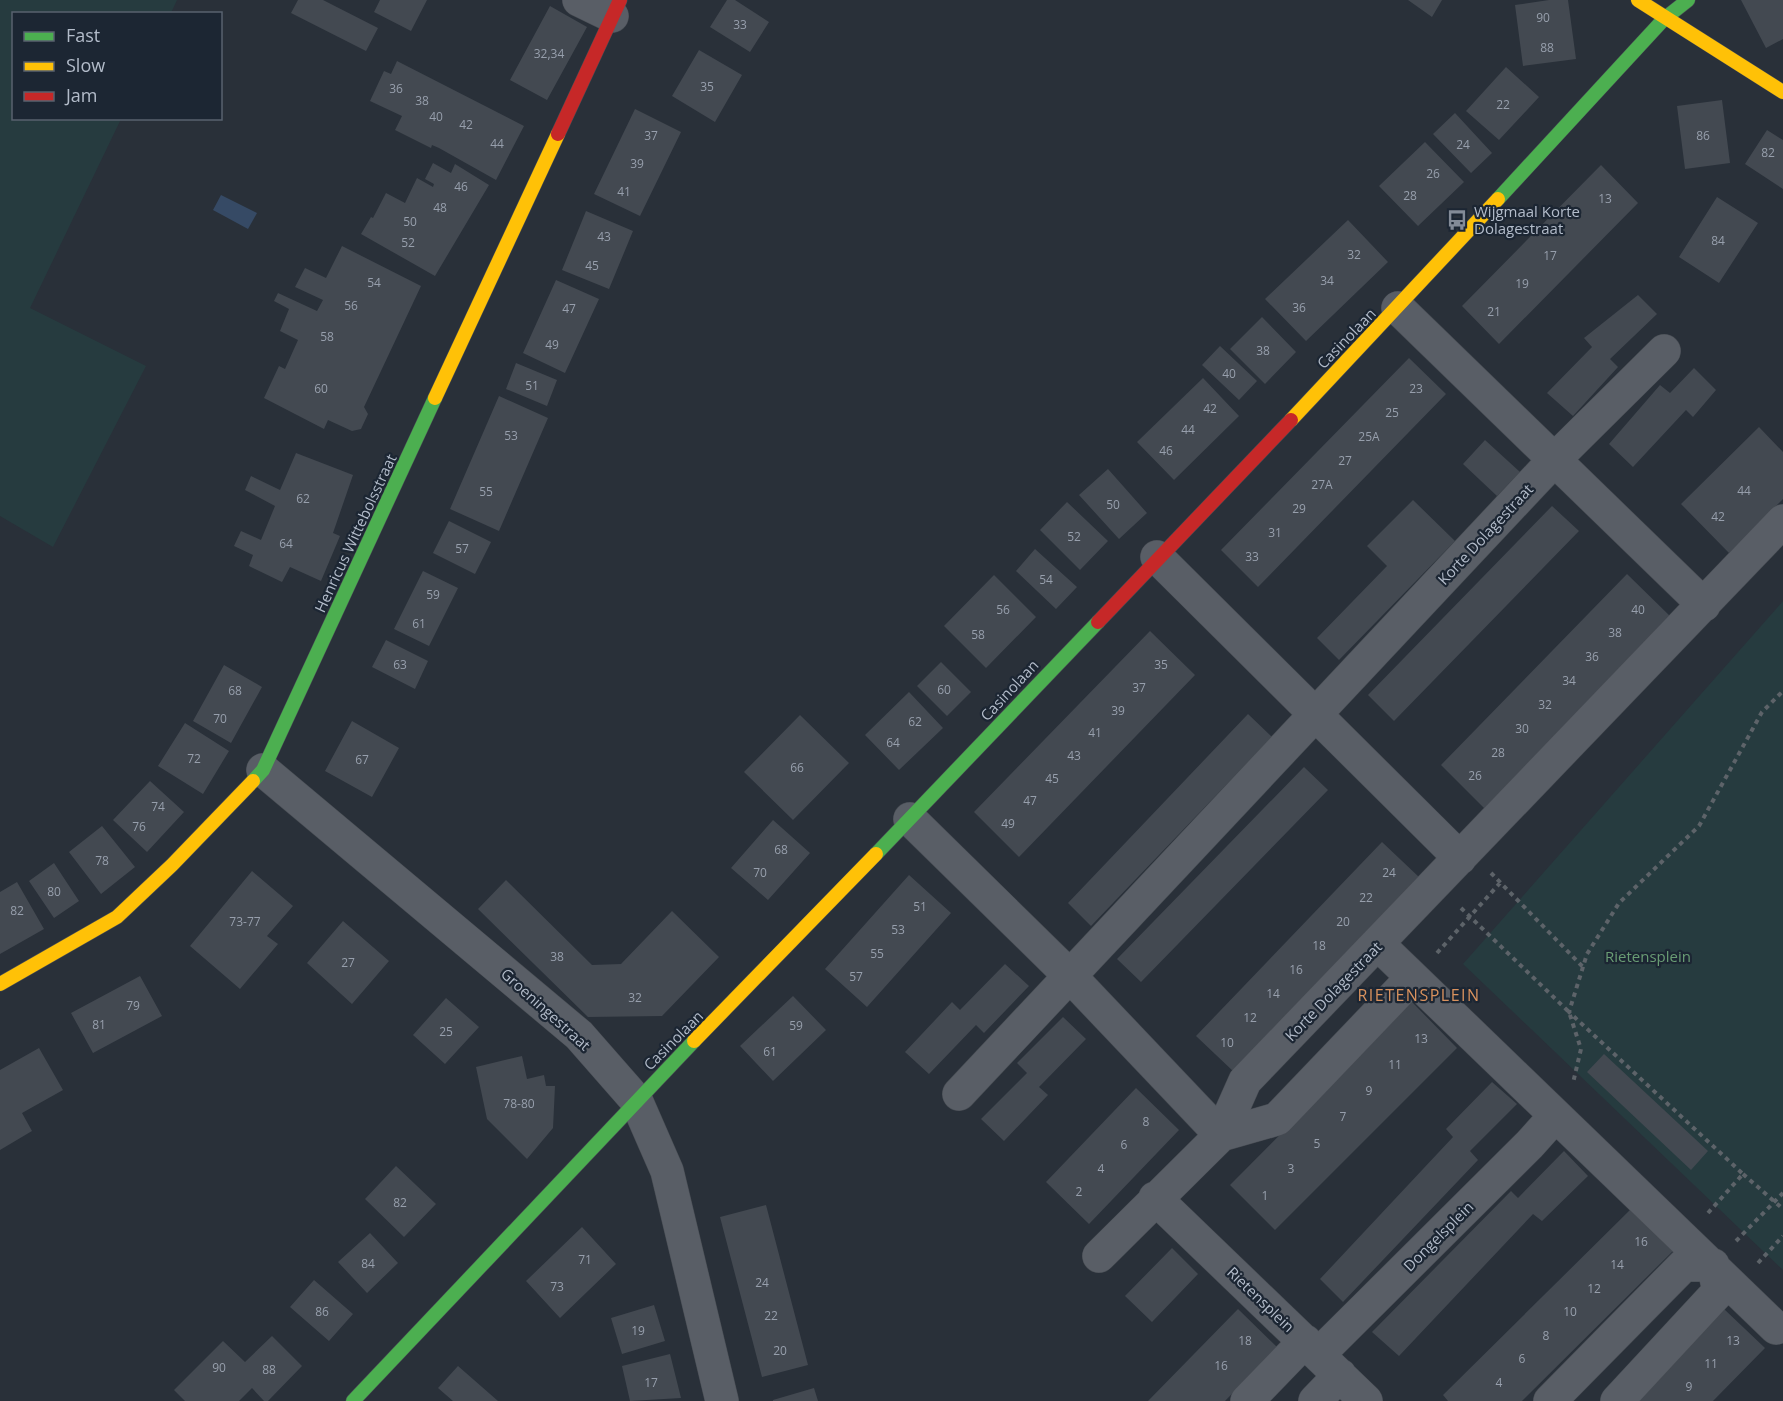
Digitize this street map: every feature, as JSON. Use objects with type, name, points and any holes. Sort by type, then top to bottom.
[{"type":"street","points":[[579,0],[616,8]]},
{"type":"street","points":[[1638,0],[1664,19],[1751,70],[1783,92]]},
{"type":"street","name":"Casinolaan","points":[[353,1401],[578,1166],[636,1100],[910,819],[1398,308],[1664,19],[1688,0]]},
{"type":"street","name":"Henricus Wittebolsstraat","points":[[0,984],[117,917],[172,865],[263,770],[616,8]]},
{"type":"street","points":[[1398,308],[1556,458],[1704,605]]},
{"type":"street","name":"Korte Dolagestraat","points":[[959,1094],[1556,458],[1664,351]]},
{"type":"street","name":"Korte Dolagestraat","points":[[1099,1256],[1221,1135],[1245,1081],[1436,885],[1783,521]]},
{"type":"street","points":[[1157,558],[1315,715],[1465,853]]},
{"type":"street","name":"Groeningestraat","points":[[263,770],[579,1035],[636,1100],[667,1172],[722,1401]]},
{"type":"street","points":[[910,819],[1069,975],[1221,1135]]},
{"type":"street","points":[[1378,945],[1776,1328]]},
{"type":"street","name":"Korte Dolagestraat","points":[[1221,1135],[1277,1119],[1411,979]]},
{"type":"street","name":"Dongelsplein","points":[[1247,1401],[1321,1357],[1555,1116]]},
{"type":"street","name":"Rietensplein","points":[[1155,1198],[1366,1401]]},
{"type":"street","points":[[1550,1401],[1684,1265],[1713,1265]]},
{"type":"street","points":[[1617,1401],[1719,1291],[1713,1265]]},
{"type":"street","name":"Dongelsplein","points":[[1315,1401],[1321,1357]]},
{"type":"path","points":[[1555,1116],[1571,1094],[1581,1049],[1569,1012],[1587,954],[1619,903],[1699,826],[1761,712],[1783,691]]},
{"type":"path","points":[[1465,853],[1500,883],[1583,967]]},
{"type":"path","points":[[1411,979],[1471,917],[1500,883]]},
{"type":"path","points":[[1436,885],[1569,1012],[1783,1209]]},
{"type":"path","points":[[1685,1238],[1743,1174]]},
{"type":"path","points":[[1713,1265],[1783,1193]]},
{"type":"green space","points":[[0,0],[177,0],[171,12],[12,12],[12,120],[121,120],[30,308],[146,366],[53,547],[0,516]]},
{"type":"green space","name":"Rietensplein","points":[[1783,601],[1783,1270],[1463,964]]},
{"type":"water","points":[[221,195],[257,213],[248,229],[213,210]]},
{"type":"building","points":[[298,0],[323,0],[378,28],[366,51],[291,13]]},
{"type":"building","points":[[380,0],[427,0],[411,31],[374,12]]},
{"type":"building","points":[[727,0],[735,0],[769,22],[750,52],[710,27]]},
{"type":"building","points":[[1408,0],[1442,0],[1432,17]]},
{"type":"building","points":[[1568,0],[1576,59],[1523,66],[1515,5]]},
{"type":"building","points":[[1741,0],[1783,0],[1783,39],[1766,48]]},
{"type":"building","points":[[550,6],[587,27],[547,100],[510,80]]},
{"type":"building","points":[[699,50],[742,75],[715,122],[672,96]]},
{"type":"building","points":[[397,61],[524,126],[496,180],[439,148],[432,145],[431,148],[395,130],[402,116],[370,101],[384,71],[391,74]]},
{"type":"building","points":[[1506,67],[1539,97],[1499,140],[1466,111]]},
{"type":"building","points":[[1722,100],[1730,163],[1685,169],[1677,106]]},
{"type":"building","points":[[635,109],[681,132],[640,216],[594,194]]},
{"type":"building","points":[[1455,113],[1492,153],[1471,173],[1433,134]]},
{"type":"building","points":[[1767,130],[1783,140],[1783,189],[1745,164]]},
{"type":"building","points":[[1425,142],[1464,182],[1418,226],[1379,186]]},
{"type":"building","points":[[433,163],[451,173],[455,164],[489,185],[435,276],[361,234],[371,217],[373,218],[386,193],[405,203],[417,178],[433,187],[434,184],[425,179]]},
{"type":"building","points":[[1601,165],[1638,203],[1499,344],[1462,306]]},
{"type":"building","points":[[1717,197],[1758,223],[1719,283],[1679,257]]},
{"type":"building","points":[[586,211],[633,231],[609,289],[562,270]]},
{"type":"building","points":[[1348,220],[1388,262],[1306,341],[1265,299]]},
{"type":"building","points":[[342,246],[421,286],[364,407],[368,414],[361,429],[352,431],[328,420],[324,429],[264,398],[279,366],[285,369],[298,340],[280,331],[289,309],[274,301],[278,293],[317,311],[323,300],[295,287],[305,268],[326,278]]},
{"type":"building","points":[[556,280],[599,299],[565,373],[523,353]]},
{"type":"building","points":[[1638,295],[1657,314],[1610,359],[1618,367],[1573,416],[1547,393],[1592,347],[1584,338]]},
{"type":"building","points":[[1262,317],[1296,352],[1265,384],[1230,349]]},
{"type":"building","points":[[1220,346],[1257,381],[1239,400],[1202,365]]},
{"type":"building","points":[[1409,358],[1446,394],[1258,587],[1221,550]]},
{"type":"building","points":[[516,363],[557,380],[547,406],[506,389]]},
{"type":"building","points":[[1694,368],[1716,390],[1693,417],[1686,410],[1633,467],[1609,444],[1660,385],[1670,393]]},
{"type":"building","points":[[1203,378],[1239,416],[1174,480],[1137,442]]},
{"type":"building","points":[[499,396],[548,418],[499,531],[450,509]]},
{"type":"building","points":[[1759,427],[1783,452],[1783,499],[1729,553],[1681,504]]},
{"type":"building","points":[[1485,440],[1520,472],[1497,496],[1463,464]]},
{"type":"building","points":[[296,453],[353,475],[333,533],[340,536],[321,581],[290,567],[282,582],[249,566],[253,555],[234,546],[241,531],[261,540],[275,506],[245,490],[251,476],[280,490]]},
{"type":"building","points":[[1108,469],[1147,513],[1119,539],[1079,495]]},
{"type":"building","points":[[1413,500],[1455,541],[1339,660],[1317,638],[1387,566],[1367,546]]},
{"type":"building","points":[[1067,502],[1108,541],[1080,570],[1040,530]]},
{"type":"building","points":[[1552,506],[1579,531],[1394,721],[1368,695]]},
{"type":"building","points":[[449,521],[491,542],[475,574],[433,553]]},
{"type":"building","points":[[1035,549],[1077,587],[1056,609],[1016,571]]},
{"type":"building","points":[[423,571],[458,588],[429,646],[394,629]]},
{"type":"building","points":[[1627,574],[1673,619],[1486,810],[1441,765]]},
{"type":"building","points":[[994,575],[1036,617],[986,668],[944,626]]},
{"type":"building","points":[[1150,631],[1195,675],[1019,857],[974,812]]},
{"type":"building","points":[[386,640],[428,661],[415,689],[372,667]]},
{"type":"building","points":[[941,662],[971,692],[947,716],[917,686]]},
{"type":"building","points":[[224,665],[262,687],[231,743],[193,721]]},
{"type":"building","points":[[909,692],[943,728],[899,770],[865,735]]},
{"type":"building","points":[[1248,714],[1272,737],[1091,926],[1068,903]]},
{"type":"building","points":[[800,715],[849,763],[793,820],[744,772]]},
{"type":"building","points":[[352,721],[399,748],[372,797],[325,771]]},
{"type":"building","points":[[185,723],[229,751],[203,794],[158,766]]},
{"type":"building","points":[[1304,767],[1328,790],[1141,982],[1117,959]]},
{"type":"building","points":[[150,781],[184,812],[147,852],[113,820]]},
{"type":"building","points":[[773,820],[810,853],[768,900],[731,868]]},
{"type":"building","points":[[102,826],[135,867],[101,894],[69,852]]},
{"type":"building","points":[[1382,842],[1420,878],[1234,1072],[1196,1036]]},
{"type":"building","points":[[54,863],[79,901],[54,918],[29,881]]},
{"type":"building","points":[[252,871],[293,906],[267,936],[278,944],[240,989],[190,946]]},
{"type":"building","points":[[909,875],[951,913],[867,1007],[825,969]]},
{"type":"building","points":[[506,880],[592,965],[621,964],[672,911],[719,957],[662,1016],[588,1017],[478,909]]},
{"type":"building","points":[[17,882],[44,929],[0,954],[0,892]]},
{"type":"building","points":[[343,921],[389,961],[352,1004],[307,963]]},
{"type":"building","points":[[1005,964],[1029,986],[984,1033],[976,1025],[929,1074],[905,1052],[952,1002],[960,1010]]},
{"type":"building","points":[[140,976],[162,1016],[93,1053],[71,1013]]},
{"type":"building","points":[[793,996],[826,1030],[773,1081],[740,1046]]},
{"type":"building","points":[[446,998],[479,1027],[445,1064],[413,1035]]},
{"type":"building","points":[[1412,1002],[1457,1048],[1275,1230],[1230,1185]]},
{"type":"building","points":[[1063,1017],[1086,1039],[1039,1087],[1048,1095],[1004,1141],[981,1119],[1027,1073],[1017,1063]]},
{"type":"building","points":[[39,1048],[63,1090],[22,1113],[32,1131],[0,1150],[0,1070]]},
{"type":"building","points":[[1604,1054],[1708,1151],[1691,1170],[1587,1072]]},
{"type":"building","points":[[522,1056],[527,1079],[544,1075],[546,1086],[555,1086],[553,1128],[527,1159],[487,1119],[476,1067]]},
{"type":"building","points":[[1492,1082],[1517,1104],[1470,1151],[1478,1160],[1343,1302],[1320,1279],[1453,1137],[1446,1129]]},
{"type":"building","points":[[1136,1088],[1179,1130],[1089,1224],[1046,1182]]},
{"type":"building","points":[[1564,1151],[1588,1176],[1542,1221],[1533,1214],[1399,1356],[1372,1332],[1511,1191],[1518,1198]]},
{"type":"building","points":[[396,1166],[436,1204],[404,1237],[365,1199]]},
{"type":"building","points":[[766,1205],[808,1365],[762,1377],[720,1217]]},
{"type":"building","points":[[1632,1208],[1674,1250],[1522,1401],[1448,1401],[1443,1395]]},
{"type":"building","points":[[582,1227],[616,1264],[560,1318],[526,1281]]},
{"type":"building","points":[[370,1233],[398,1263],[367,1293],[338,1262]]},
{"type":"building","points":[[1172,1248],[1198,1274],[1152,1322],[1125,1296]]},
{"type":"building","points":[[314,1280],[353,1314],[329,1341],[290,1307]]},
{"type":"building","points":[[654,1305],[665,1341],[622,1354],[611,1318]]},
{"type":"building","points":[[1238,1309],[1277,1347],[1225,1401],[1148,1401]]},
{"type":"building","points":[[1724,1309],[1765,1348],[1713,1401],[1636,1401]]},
{"type":"building","points":[[272,1336],[302,1366],[268,1401],[264,1401],[252,1388],[239,1401],[185,1401],[174,1390],[223,1341],[245,1362]]},
{"type":"building","points":[[670,1354],[681,1398],[630,1401],[622,1366]]},
{"type":"building","points":[[458,1366],[498,1401],[453,1401],[438,1388]]},
{"type":"building","points":[[814,1388],[818,1401],[773,1401],[773,1400]]},
{"type":"traffic: fast","points":[[1498,199],[1664,19],[1688,0]]},
{"type":"traffic: fast","points":[[253,781],[263,770],[435,398]]},
{"type":"traffic: fast","points":[[876,854],[1098,622]]},
{"type":"traffic: fast","points":[[353,1401],[694,1041]]},
{"type":"traffic: slow","points":[[1638,0],[1783,92]]},
{"type":"traffic: slow","points":[[435,398],[558,134]]},
{"type":"traffic: slow","points":[[1291,420],[1498,199]]},
{"type":"traffic: slow","points":[[0,984],[117,917],[172,865],[253,781]]},
{"type":"traffic: slow","points":[[694,1041],[876,854]]},
{"type":"traffic: jam","points":[[558,134],[620,0]]},
{"type":"traffic: jam","points":[[1098,622],[1291,420]]},
{"type":"place","name":"Wijgmaal Korte Dolagestraat","points":[[1457,220]]},
{"type":"district","name":"RIETENSPLEIN","points":[[1419,995]]}]
